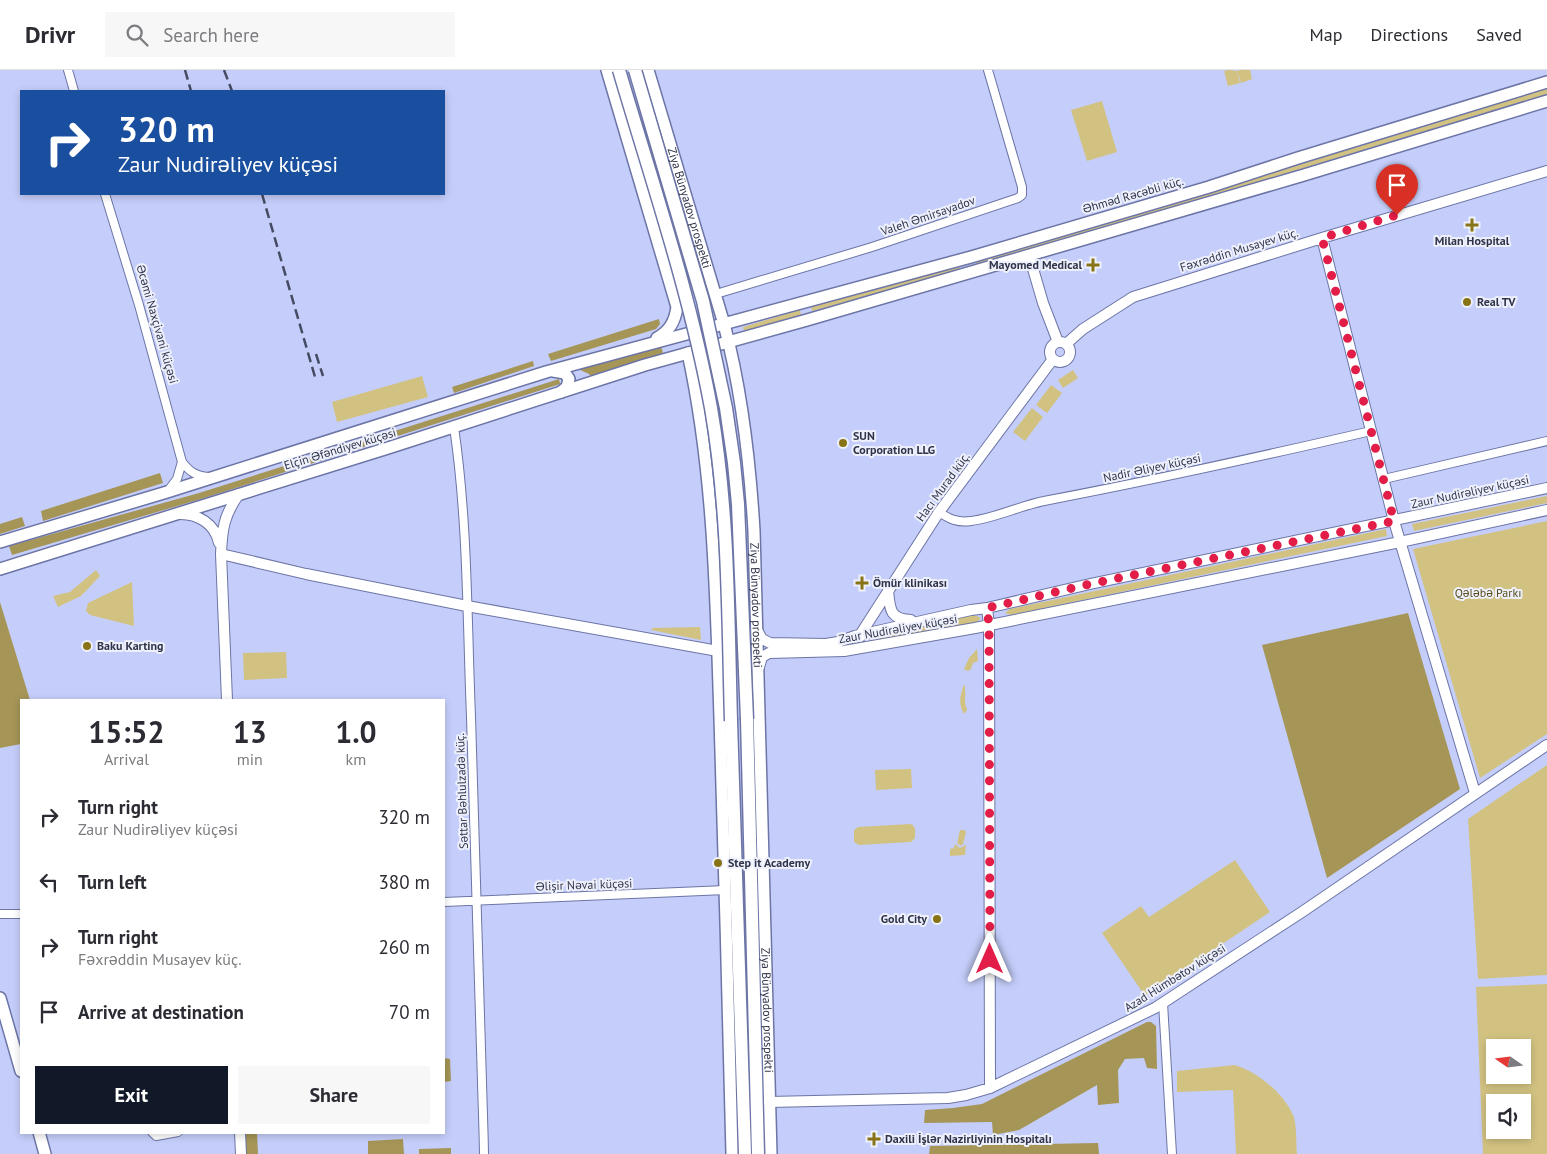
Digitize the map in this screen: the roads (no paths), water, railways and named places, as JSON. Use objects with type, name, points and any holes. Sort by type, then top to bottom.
[{"type":"main road","points":[[607,70],[677,307],[669,329],[661,336],[642,345]]},
{"type":"main road","points":[[618,70],[688,305],[711,410],[718,464],[725,540],[745,1154]]},
{"type":"main road","name":"Ziya Bünyadov prospekti","points":[[635,70],[703,301],[726,408],[734,463],[739,513],[747,719],[758,1154]]},
{"type":"main road","name":"Ziya Bünyadov prospekti","points":[[648,70],[729,341],[745,430],[753,513],[758,630],[771,1154]]},
{"type":"main road","name":"Əhməd Rəcəbli küç.","points":[[684,334],[971,256],[1209,187],[1547,82]]},
{"type":"main road","points":[[729,341],[1304,175],[1547,101]]},
{"type":"main road","points":[[661,249],[673,263],[678,265],[688,263],[697,255],[698,234]]},
{"type":"main road","points":[[971,256],[974,271]]},
{"type":"main road","points":[[802,303],[807,320]]},
{"type":"main road","name":"Elçin Əfəndiyev küçəsi","points":[[5,540],[167,492],[546,372],[684,334]]},
{"type":"main road","name":"Elçin Əfəndiyev küçəsi","points":[[0,569],[729,341]]},
{"type":"main road","points":[[688,353],[704,444],[713,532],[726,890],[732,1154]]},
{"type":"main road","points":[[546,372],[558,371],[565,373],[569,383],[561,392]]},
{"type":"main road","points":[[704,444],[707,425],[710,419],[720,413],[731,413],[736,416],[745,430]]},
{"type":"main road","points":[[0,549],[5,540]]},
{"type":"main road","points":[[0,556],[4,561],[17,563]]},
{"type":"main road","points":[[732,754],[726,890],[739,984]]},
{"type":"main road","points":[[748,754],[764,891],[754,984]]},
{"type":"main road","points":[[0,998],[20,1068]]},
{"type":"main road","points":[[40,1134],[45,1154]]},
{"type":"street","points":[[68,70],[74,90]]},
{"type":"street","name":"Valeh Əmirsayadov","points":[[716,294],[872,247],[1018,198],[1022,195],[1022,187],[988,70]]},
{"type":"street","name":"Fəxrəddin Musayev küç.","points":[[1062,343],[1133,296],[1547,171]]},
{"type":"street","name":"Əcəmi Naxçivani küçəsi","points":[[105,195],[139,305],[182,462]]},
{"type":"street","points":[[1322,238],[1394,521],[1475,793]]},
{"type":"street","points":[[1029,255],[1043,303],[1062,343],[1070,350],[1068,359],[1062,362],[1053,359],[1050,349],[1062,343]]},
{"type":"street","name":"Hacı Murad küç.","points":[[860,635],[939,512],[1053,359]]},
{"type":"street","name":"Səttar Bəhlulzadə küç.","points":[[454,427],[460,469],[467,606],[478,900],[484,1154]]},
{"type":"street","name":"Nadir Əliyev küçəsi","points":[[939,512],[956,521],[970,521],[1036,503],[1096,492],[1372,431]]},
{"type":"street","points":[[1384,479],[1547,441]]},
{"type":"street","points":[[182,462],[191,472],[198,475],[215,477]]},
{"type":"street","points":[[167,492],[177,479],[182,462]]},
{"type":"street","name":"Zaur Nudirəliyev küçəsi","points":[[758,630],[765,642],[776,644],[826,644],[838,642],[924,620],[1547,488]]},
{"type":"street","points":[[227,699],[221,554],[222,535],[225,517],[239,494]]},
{"type":"street","name":"Zaur Nudirəliyev küçəsi","points":[[759,667],[762,657],[769,653],[844,651],[875,646],[989,625],[1400,542],[1547,510]]},
{"type":"street","points":[[173,515],[191,515],[204,521],[216,532],[221,554]]},
{"type":"street","points":[[221,554],[306,574],[467,606],[718,651]]},
{"type":"street","points":[[888,591],[891,610],[896,617],[904,620],[924,620]]},
{"type":"street","points":[[987,608],[989,625],[990,1088]]},
{"type":"street","points":[[860,635],[864,644],[875,646]]},
{"type":"street","name":"Azad Hümbətov küçəsi","points":[[769,1102],[948,1098],[966,1096],[990,1088],[1135,1019],[1163,1003],[1302,912],[1547,745]]},
{"type":"street","name":"Əlişir Nəvai küçəsi","points":[[445,902],[726,890]]},
{"type":"street","points":[[0,914],[20,914]]},
{"type":"street","points":[[1163,1003],[1172,1154]]},
{"type":"street","points":[[154,1134],[156,1136],[167,1134]]},
{"type":"street","points":[[240,1134],[241,1154]]},
{"type":"railway","points":[[185,70],[191,90]]},
{"type":"railway","points":[[224,70],[232,90]]},
{"type":"railway","points":[[262,195],[315,377]]},
{"type":"railway","points":[[316,354],[323,376]]},
{"type":"place","name":"Milan Hospital","points":[[1472,225]]},
{"type":"place","name":"Mayomed Medical","points":[[1093,265]]},
{"type":"place","name":"Real TV","points":[[1467,302]]},
{"type":"place","name":"SUN Corporation LLG","points":[[843,443]]},
{"type":"place","name":"Ömür klinikası","points":[[862,583]]},
{"type":"place","name":"Baku Karting","points":[[87,646]]},
{"type":"place","name":"Step it Academy","points":[[718,863]]},
{"type":"place","name":"Gold City","points":[[937,919]]},
{"type":"place","name":"Daxili İşlər Nazirliyinin Hospitalı","points":[[874,1139]]},
{"type":"park label","name":"Qələbə Parkı","points":[[1488,593]]}]
